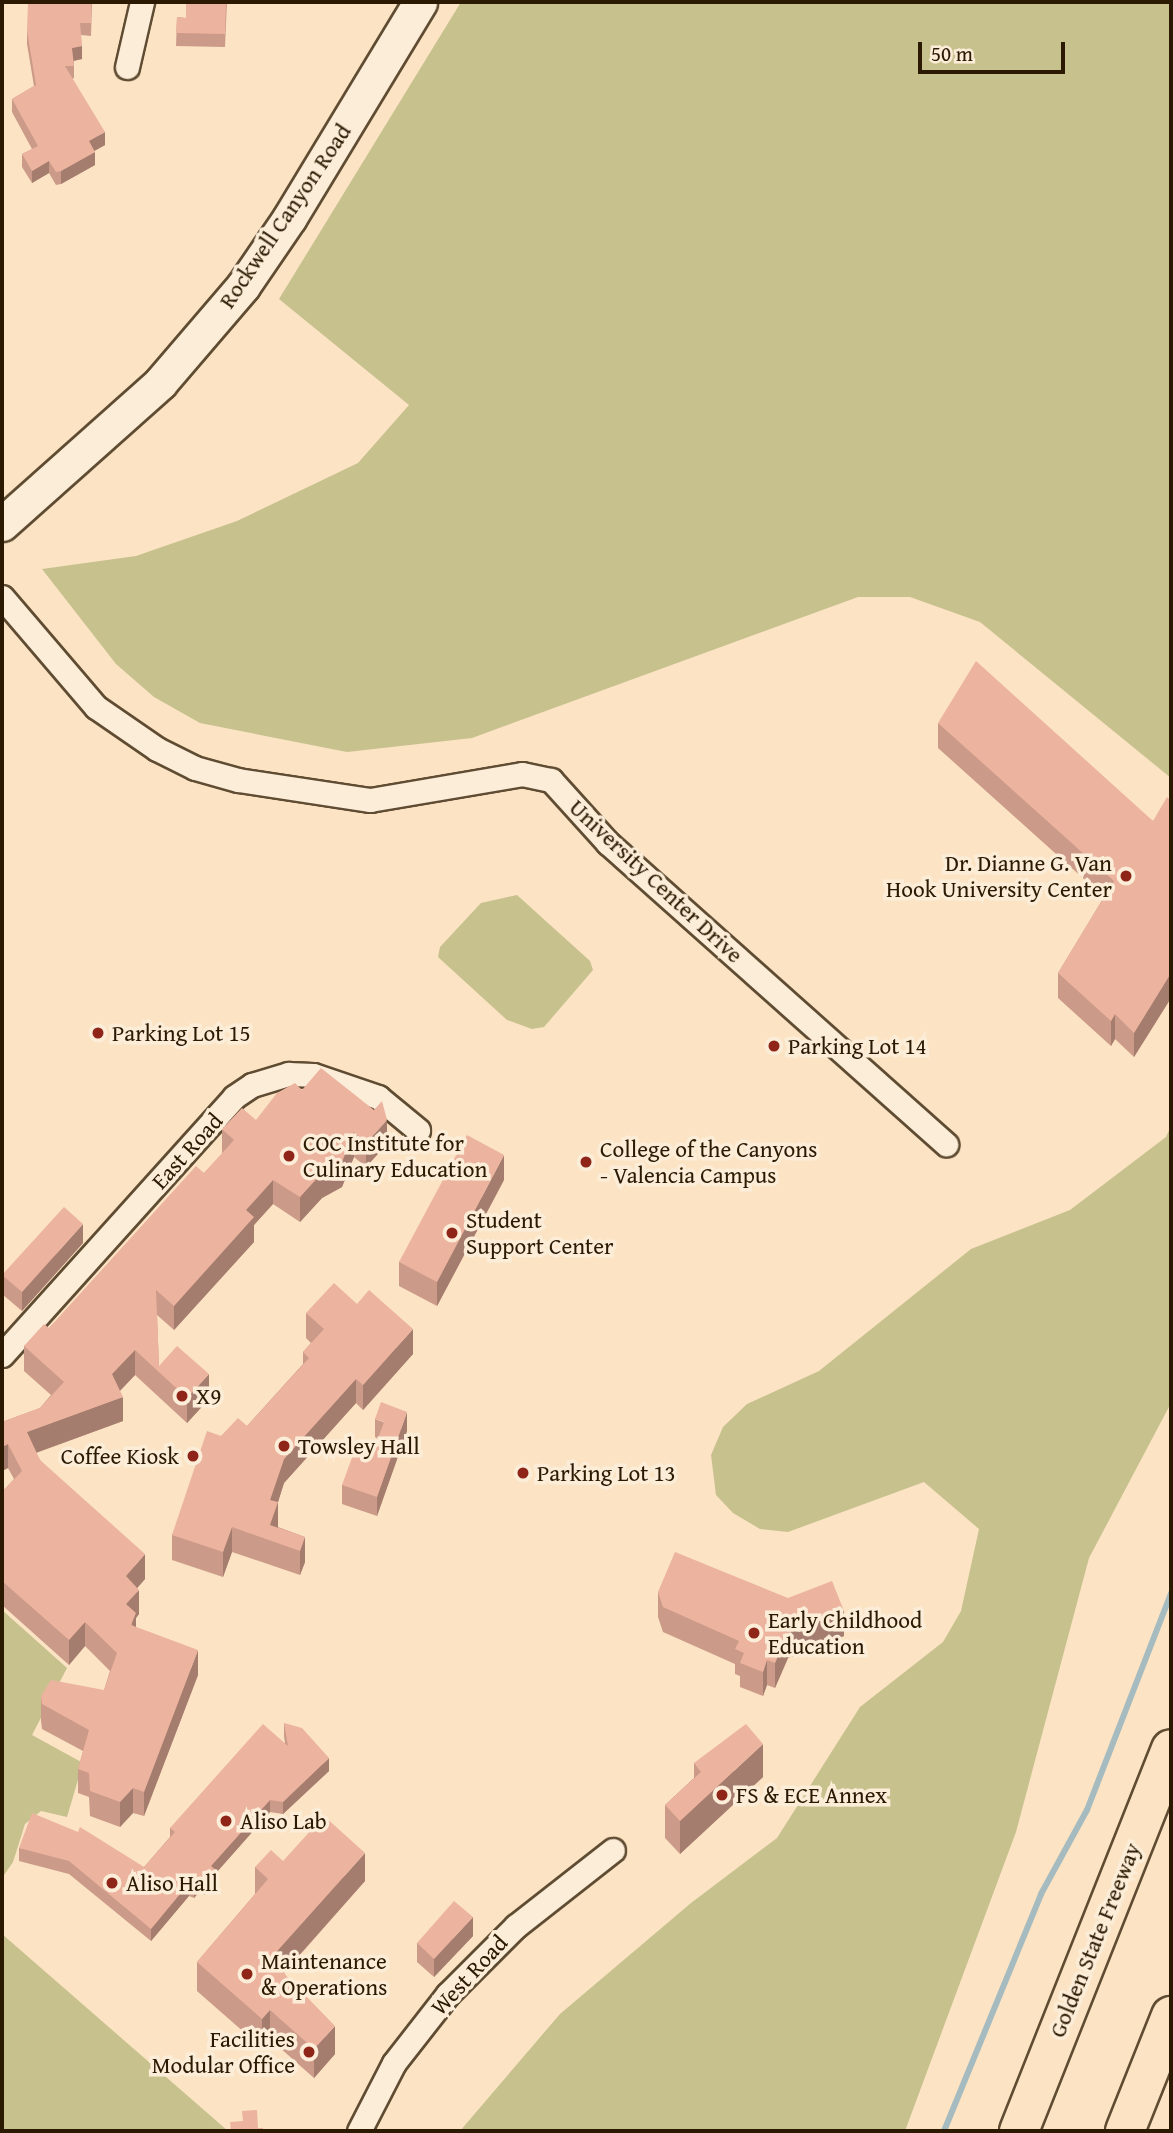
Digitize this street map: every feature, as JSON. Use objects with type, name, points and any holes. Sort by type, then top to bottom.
[{"type":"highway","name":"Golden State Freeway","points":[[1019,2131],[1171,1749]]},
{"type":"highway","points":[[1125,2131],[1171,2016]]},
{"type":"street","points":[[127,67],[142,2]]},
{"type":"street","name":"Rockwell Canyon Road","points":[[2,524],[160,383],[243,286],[290,217],[420,2]]},
{"type":"street","name":"University Center Drive","points":[[2,597],[96,707],[157,749],[195,768],[250,782],[370,800],[522,774],[551,780],[608,843],[946,1144]]},
{"type":"street","name":"East Road","points":[[2,1355],[234,1097],[252,1085],[288,1074],[313,1075],[378,1097],[418,1130]]},
{"type":"street","name":"West Road","points":[[359,2131],[394,2063],[448,1994],[516,1926],[613,1850]]},
{"type":"shaded area","points":[[461,2],[1171,2],[1171,778],[980,622],[910,597],[858,597],[472,738],[347,752],[200,723],[154,697],[116,664],[42,569],[136,556],[237,521],[358,463],[409,405],[279,299]]},
{"type":"shaded area","points":[[517,895],[590,961],[593,970],[544,1027],[532,1029],[507,1020],[438,957],[440,947],[481,903]]},
{"type":"shaded area","points":[[1171,1126],[1171,1403],[1089,1558],[1016,1832],[905,2131],[460,2131],[560,2014],[691,1903],[777,1838],[860,1707],[943,1642],[961,1611],[979,1529],[924,1482],[788,1532],[760,1529],[733,1513],[716,1495],[711,1455],[723,1427],[747,1404],[819,1371],[971,1249],[1070,1210],[1166,1137]]},
{"type":"shaded area","points":[[2,1610],[67,1668],[32,1735],[83,1763],[67,1817],[41,1811],[25,1824],[13,1862],[2,1878]]},
{"type":"shaded area","points":[[2,1934],[228,2131],[2,2131]]},
{"type":"building","points":[[28,2],[91,2],[91,23],[80,23],[82,46],[72,48],[74,66],[65,66],[105,132],[89,141],[95,152],[56,172],[49,161],[32,171],[22,154],[38,146],[12,99],[36,85],[27,31]]},
{"type":"building","points":[[186,2],[226,2],[225,34],[176,33],[177,17],[186,18]]},
{"type":"building","name":"Dr. Dianne G. Van Hook University Center","points":[[976,661],[1153,821],[1167,797],[1171,801],[1171,973],[1134,1033],[1115,1014],[1111,1021],[1058,973],[1114,881],[938,723]]},
{"type":"building","points":[[321,1068],[374,1110],[382,1101],[387,1120],[366,1143],[354,1132],[342,1162],[322,1173],[300,1197],[273,1180],[246,1210],[254,1217],[174,1306],[156,1290],[159,1366],[177,1346],[209,1374],[187,1398],[135,1350],[112,1374],[123,1397],[27,1432],[40,1460],[145,1554],[126,1576],[139,1590],[126,1604],[136,1613],[131,1625],[198,1650],[144,1792],[133,1788],[120,1802],[90,1791],[89,1773],[78,1769],[89,1730],[42,1704],[41,1696],[51,1680],[104,1690],[117,1653],[85,1622],[69,1640],[2,1581],[2,1492],[22,1471],[8,1444],[2,1447],[2,1422],[40,1408],[64,1382],[24,1346],[44,1324],[49,1328],[196,1166],[204,1173],[234,1140],[222,1129],[242,1108],[256,1120],[277,1093],[295,1083],[302,1090]]},
{"type":"building","name":"Student Support Center","points":[[467,1135],[504,1155],[437,1282],[399,1262]]},
{"type":"building","points":[[64,1207],[83,1224],[22,1292],[2,1275]]},
{"type":"building","name":"Towsley Hall","points":[[334,1283],[357,1304],[369,1290],[413,1329],[363,1385],[356,1379],[284,1459],[270,1500],[278,1502],[270,1525],[305,1537],[300,1551],[232,1527],[223,1552],[172,1535],[207,1431],[221,1436],[238,1418],[247,1426],[309,1358],[303,1352],[324,1329],[306,1313]]},
{"type":"building","points":[[381,1402],[407,1412],[377,1497],[342,1485],[357,1444],[374,1449],[384,1422],[375,1419]]},
{"type":"building","points":[[675,1552],[788,1598],[832,1581],[844,1611],[788,1633],[775,1663],[767,1660],[763,1672],[740,1663],[744,1653],[735,1649],[739,1641],[663,1607],[658,1592]]},
{"type":"building","points":[[284,1723],[302,1728],[329,1758],[283,1802],[270,1800],[211,1866],[216,1870],[204,1883],[200,1878],[194,1885],[189,1883],[151,1929],[69,1861],[19,1848],[32,1813],[78,1832],[80,1827],[144,1867],[175,1832],[170,1828],[263,1724],[288,1746]]},
{"type":"building","points":[[746,1724],[763,1744],[680,1821],[665,1805],[701,1772],[694,1763]]},
{"type":"building","points":[[324,1816],[365,1853],[270,1959],[335,2026],[314,2049],[270,2010],[262,2019],[197,1962],[268,1879],[255,1867],[271,1850],[283,1861]]},
{"type":"building","points":[[454,1901],[473,1917],[434,1959],[417,1943]]},
{"type":"building","points":[[257,2110],[258,2128],[263,2128],[263,2131],[231,2131],[230,2122],[243,2121],[242,2111]]},
{"type":"waterway","points":[[944,2131],[1041,1894],[1087,1810],[1171,1593]]},
{"type":"place","name":"Dr. Dianne G. Van Hook University Center","points":[[1126,876]]},
{"type":"place","name":"Parking Lot 15","points":[[98,1033]]},
{"type":"place","name":"Parking Lot 14","points":[[774,1046]]},
{"type":"place","name":"COC Institute for Culinary Education","points":[[289,1156]]},
{"type":"place","name":"College of the Canyons - Valencia Campus","points":[[586,1162]]},
{"type":"place","name":"Student Support Center","points":[[452,1233]]},
{"type":"place","name":"X9","points":[[182,1396]]},
{"type":"place","name":"Towsley Hall","points":[[284,1446]]},
{"type":"place","name":"Coffee Kiosk","points":[[193,1456]]},
{"type":"place","name":"Parking Lot 13","points":[[523,1473]]},
{"type":"place","name":"Early Childhood Education","points":[[754,1633]]},
{"type":"place","name":"FS & ECE Annex","points":[[722,1795]]},
{"type":"place","name":"Aliso Lab","points":[[226,1821]]},
{"type":"place","name":"Aliso Hall","points":[[112,1883]]},
{"type":"place","name":"Maintenance & Operations","points":[[247,1974]]},
{"type":"place","name":"Facilities Modular Office","points":[[309,2052]]}]
